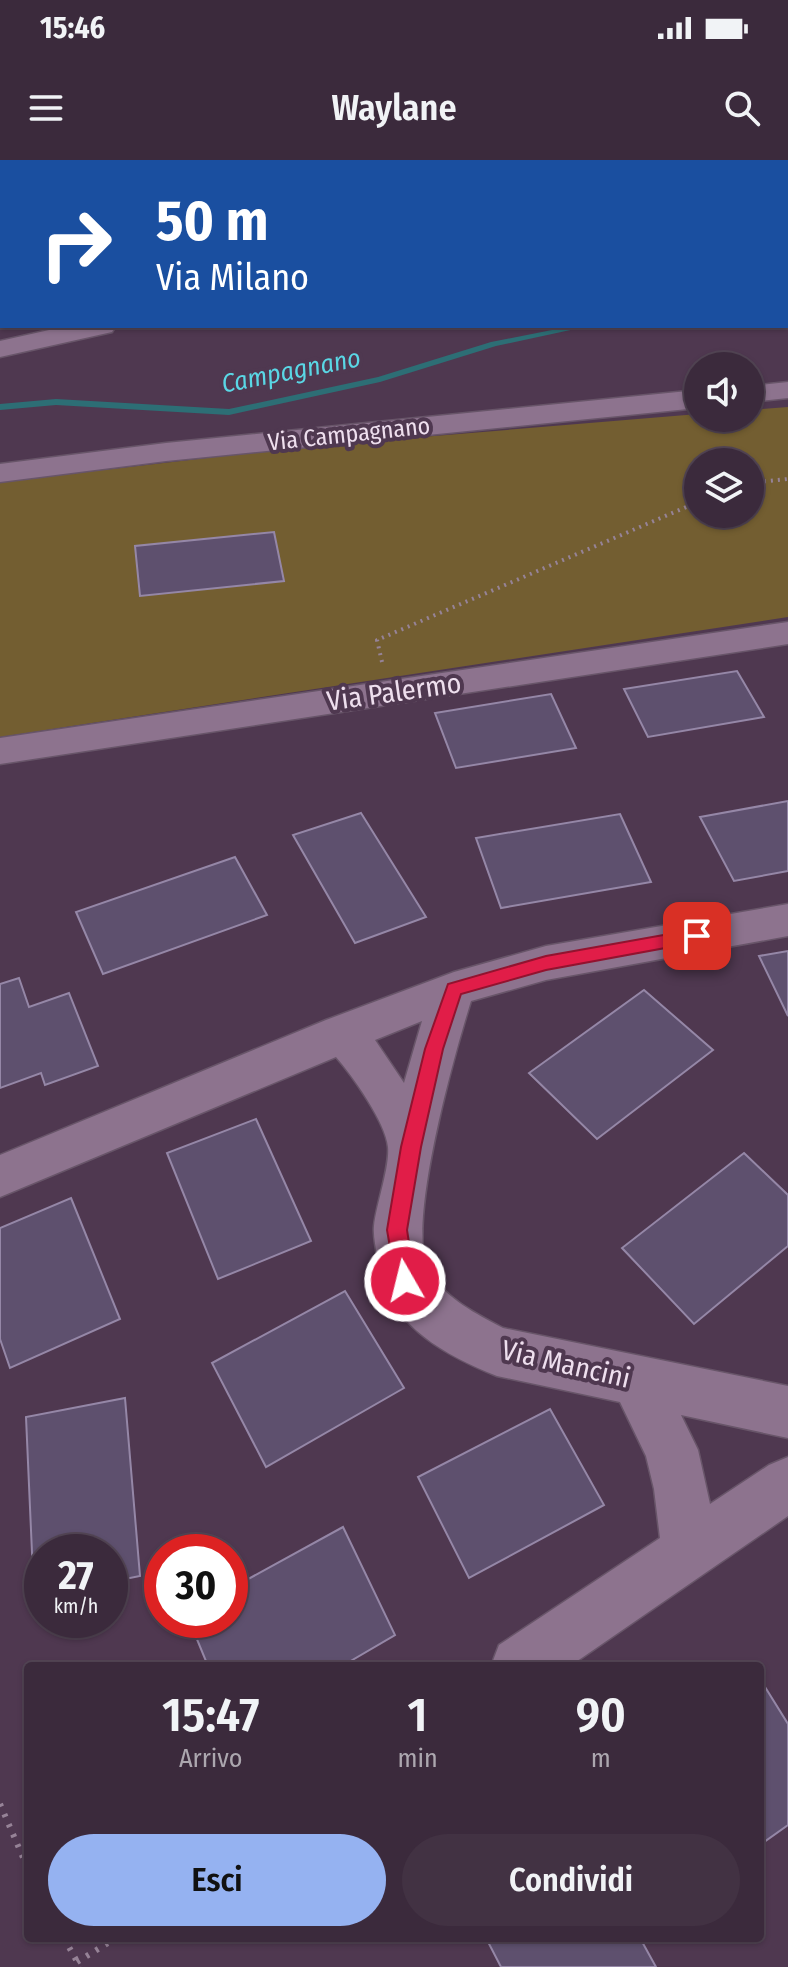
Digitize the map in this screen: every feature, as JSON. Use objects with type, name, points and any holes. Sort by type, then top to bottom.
[{"type":"street","points":[[0,349],[94,328]]},
{"type":"street","points":[[764,393],[788,390]]},
{"type":"street","name":"Via Campagnano","points":[[0,473],[166,452],[684,400]]},
{"type":"street","name":"Via Palermo","points":[[0,751],[788,633]]},
{"type":"street","points":[[0,1176],[454,989],[546,963],[788,920]]},
{"type":"street","name":"Via Mancini","points":[[454,989],[434,1049],[411,1147],[397,1230],[405,1281],[444,1324],[497,1351],[788,1412]]},
{"type":"street","points":[[341,1033],[365,1057],[385,1086],[411,1147]]},
{"type":"street","points":[[636,1380],[671,1450],[681,1489],[689,1551]]},
{"type":"street","points":[[526,1662],[788,1484]]},
{"type":"path","points":[[764,482],[788,479]]},
{"type":"path","points":[[383,666],[377,640],[684,508]]},
{"type":"path","points":[[0,1804],[24,1860]]},
{"type":"path","points":[[66,1942],[78,1965],[110,1942]]},
{"type":"shaded area","points":[[788,407],[788,617],[0,737],[0,482],[301,447],[684,415],[684,432],[764,432],[764,409]]},
{"type":"building","points":[[274,532],[284,581],[140,596],[135,546]]},
{"type":"building","points":[[737,671],[764,717],[648,737],[624,689]]},
{"type":"building","points":[[551,694],[576,748],[456,768],[435,713]]},
{"type":"building","points":[[788,801],[788,871],[734,881],[700,817]]},
{"type":"building","points":[[361,813],[426,917],[355,943],[293,835]]},
{"type":"building","points":[[620,814],[651,882],[501,908],[476,838]]},
{"type":"building","points":[[235,857],[267,915],[103,974],[76,912]]},
{"type":"building","points":[[788,951],[788,1016],[759,956]]},
{"type":"building","points":[[19,978],[29,1007],[69,993],[98,1066],[45,1085],[41,1073],[0,1088],[0,984]]},
{"type":"building","points":[[644,990],[713,1050],[597,1139],[529,1073]]},
{"type":"building","points":[[256,1119],[311,1241],[218,1279],[167,1153]]},
{"type":"building","points":[[744,1153],[788,1195],[788,1246],[694,1324],[622,1248]]},
{"type":"building","points":[[71,1198],[120,1319],[10,1368],[0,1339],[0,1228]]},
{"type":"building","points":[[345,1291],[404,1388],[266,1467],[212,1363]]},
{"type":"building","points":[[125,1398],[140,1576],[128,1578],[128,1534],[31,1534],[26,1417]]},
{"type":"building","points":[[550,1409],[604,1505],[469,1578],[418,1477]]},
{"type":"building","points":[[343,1527],[395,1635],[349,1662],[206,1662],[196,1638],[248,1638],[248,1579]]},
{"type":"building","points":[[764,1685],[788,1724],[788,1825],[764,1842]]},
{"type":"building","points":[[488,1942],[642,1942],[656,1967],[501,1967]]},
{"type":"waterway","name":"Campagnano","points":[[0,407],[56,402],[229,412],[380,379],[494,344],[575,328]]},
{"type":"route","points":[[405,1281],[397,1230],[411,1147],[434,1049],[454,989],[546,963],[697,936]]}]
